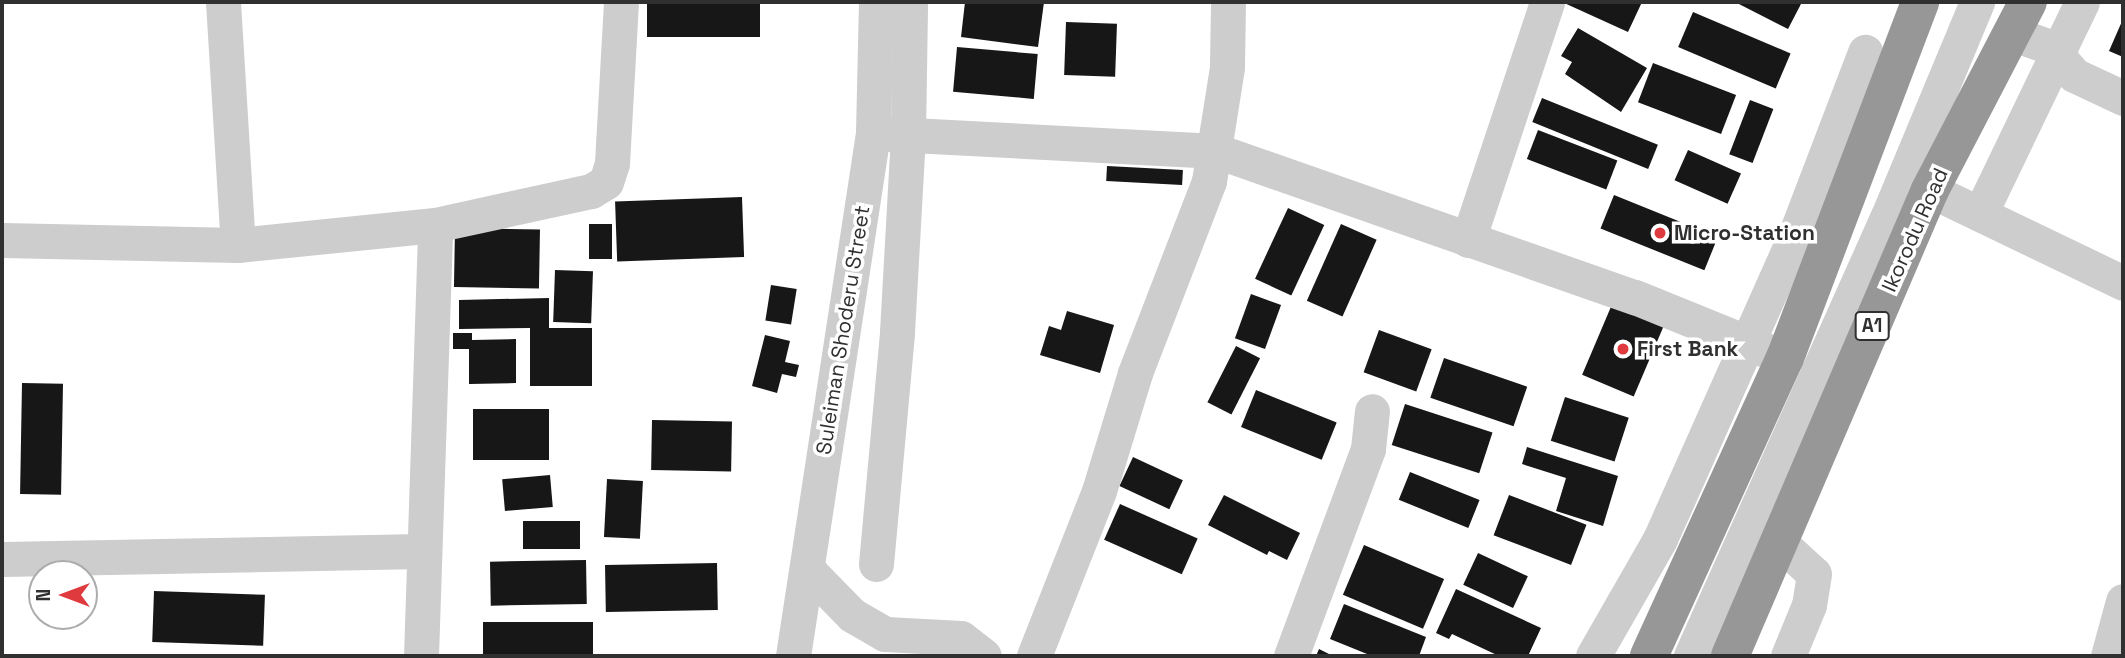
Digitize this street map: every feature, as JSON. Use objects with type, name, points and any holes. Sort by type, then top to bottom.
[{"type":"highway","points":[[1649,656],[1785,358],[1920,2]]},
{"type":"highway","name":"Ikorodu Road","points":[[1730,656],[1930,190],[2019,18]]},
{"type":"street","points":[[223,2],[238,245]]},
{"type":"street","points":[[2,240],[238,245],[435,225],[591,191],[606,182],[612,163],[621,2]]},
{"type":"street","name":"Suleiman Shoderu Street","points":[[793,656],[873,133],[876,2]]},
{"type":"street","points":[[876,564],[908,135],[910,2]]},
{"type":"street","points":[[1034,656],[1099,491],[1135,373],[1196,222],[1217,151],[1228,2]]},
{"type":"street","points":[[1468,240],[1547,2]]},
{"type":"street","points":[[1691,656],[1888,216],[1977,2]]},
{"type":"street","points":[[1980,214],[2059,56],[2082,2]]},
{"type":"street","points":[[2019,18],[2059,56],[2074,75],[2123,98]]},
{"type":"street","points":[[1592,656],[1660,539],[1743,344],[1796,233],[1865,52]]},
{"type":"street","points":[[873,133],[1217,151],[1635,297],[1743,344],[1785,358]]},
{"type":"street","points":[[1930,190],[2123,284]]},
{"type":"street","points":[[421,656],[422,551],[435,225]]},
{"type":"street","points":[[1292,656],[1368,449],[1372,411]]},
{"type":"street","points":[[1779,542],[1814,574],[1809,605],[1788,656]]},
{"type":"street","points":[[2,559],[422,551]]},
{"type":"street","points":[[807,569],[884,645],[961,638],[984,656]]},
{"type":"street","points":[[2108,656],[2123,601]]},
{"type":"building","points":[[647,2],[760,2],[760,37],[647,37]]},
{"type":"building","points":[[965,2],[1044,2],[1038,47],[961,37]]},
{"type":"building","points":[[1562,2],[1642,2],[1628,32]]},
{"type":"building","points":[[1735,2],[1802,2],[1788,29]]},
{"type":"building","points":[[1693,12],[1791,53],[1776,88],[1678,47]]},
{"type":"building","points":[[2123,19],[2123,57],[2109,51]]},
{"type":"building","points":[[1066,22],[1117,24],[1115,77],[1064,75]]},
{"type":"building","points":[[1578,28],[1647,68],[1621,112],[1565,74],[1572,62],[1561,56]]},
{"type":"building","points":[[957,47],[1038,54],[1034,99],[953,92]]},
{"type":"building","points":[[1653,63],[1736,95],[1721,134],[1638,102]]},
{"type":"building","points":[[1542,98],[1658,145],[1648,169],[1532,122]]},
{"type":"building","points":[[1750,100],[1773,109],[1753,163],[1729,154]]},
{"type":"building","points":[[1538,130],[1617,160],[1606,189],[1527,159]]},
{"type":"building","points":[[1688,150],[1741,174],[1728,204],[1675,180]]},
{"type":"building","points":[[1107,166],[1183,170],[1182,185],[1106,181]]},
{"type":"building","name":"Micro-Station","points":[[1614,195],[1718,237],[1704,270],[1601,228]]},
{"type":"building","points":[[742,197],[744,257],[617,261],[615,201]]},
{"type":"building","points":[[1288,208],[1324,225],[1291,296],[1255,279]]},
{"type":"building","points":[[589,224],[612,224],[612,259],[589,259]]},
{"type":"building","points":[[1341,224],[1377,240],[1342,317],[1307,301]]},
{"type":"building","points":[[455,228],[540,229],[539,288],[454,287]]},
{"type":"building","points":[[555,270],[593,271],[591,323],[553,322]]},
{"type":"building","points":[[771,285],[797,289],[791,325],[765,321]]},
{"type":"building","points":[[1251,294],[1281,305],[1265,349],[1235,338]]},
{"type":"building","points":[[549,298],[549,328],[592,328],[592,386],[530,386],[530,328],[459,329],[459,300]]},
{"type":"building","name":"First Bank","points":[[1613,302],[1665,324],[1634,397],[1582,375]]},
{"type":"building","points":[[1067,311],[1114,325],[1100,373],[1040,355],[1049,326],[1061,330]]},
{"type":"building","points":[[1379,330],[1432,349],[1416,391],[1364,372]]},
{"type":"building","points":[[453,333],[472,333],[472,340],[516,339],[516,383],[469,384],[469,349],[453,349]]},
{"type":"building","points":[[765,335],[790,341],[785,362],[799,365],[796,377],[782,374],[777,393],[752,386]]},
{"type":"building","points":[[1236,346],[1260,358],[1231,414],[1207,402]]},
{"type":"building","points":[[1444,358],[1527,387],[1514,426],[1430,398]]},
{"type":"building","points":[[22,383],[63,384],[61,495],[20,494]]},
{"type":"building","points":[[1256,390],[1337,423],[1322,460],[1241,427]]},
{"type":"building","points":[[1565,397],[1629,418],[1615,461],[1551,441]]},
{"type":"building","points":[[1405,404],[1492,432],[1479,473],[1392,445]]},
{"type":"building","points":[[473,409],[549,409],[549,460],[473,460]]},
{"type":"building","points":[[652,420],[732,421],[731,471],[651,470]]},
{"type":"building","points":[[1527,447],[1618,476],[1603,526],[1556,511],[1566,478],[1522,464]]},
{"type":"building","points":[[1133,457],[1183,480],[1169,509],[1119,486]]},
{"type":"building","points":[[1410,472],[1480,500],[1468,528],[1399,500]]},
{"type":"building","points":[[550,475],[553,507],[505,511],[502,479]]},
{"type":"building","points":[[607,479],[643,481],[640,539],[604,537]]},
{"type":"building","points":[[1224,495],[1300,533],[1287,560],[1269,551],[1267,555],[1208,525]]},
{"type":"building","points":[[1509,495],[1586,525],[1571,565],[1494,535]]},
{"type":"building","points":[[1120,504],[1198,539],[1182,574],[1104,540]]},
{"type":"building","points":[[523,521],[580,521],[580,549],[523,549]]},
{"type":"building","points":[[1364,545],[1444,579],[1423,629],[1343,595]]},
{"type":"building","points":[[1478,553],[1528,576],[1513,608],[1463,585]]},
{"type":"building","points":[[586,560],[587,604],[491,606],[490,562]]},
{"type":"building","points":[[717,563],[718,610],[606,612],[605,565]]},
{"type":"building","points":[[1456,589],[1541,628],[1528,656],[1499,656],[1452,634],[1449,639],[1436,633]]},
{"type":"building","points":[[154,591],[265,595],[263,646],[152,642]]},
{"type":"building","points":[[1344,604],[1426,637],[1419,656],[1372,656],[1330,639]]},
{"type":"building","points":[[483,622],[593,622],[593,656],[483,656]]},
{"type":"building","points":[[1319,649],[1333,656],[1316,656]]},
{"type":"place","name":"Micro-Station","points":[[1660,233]]},
{"type":"place","name":"First Bank","points":[[1623,349]]}]
